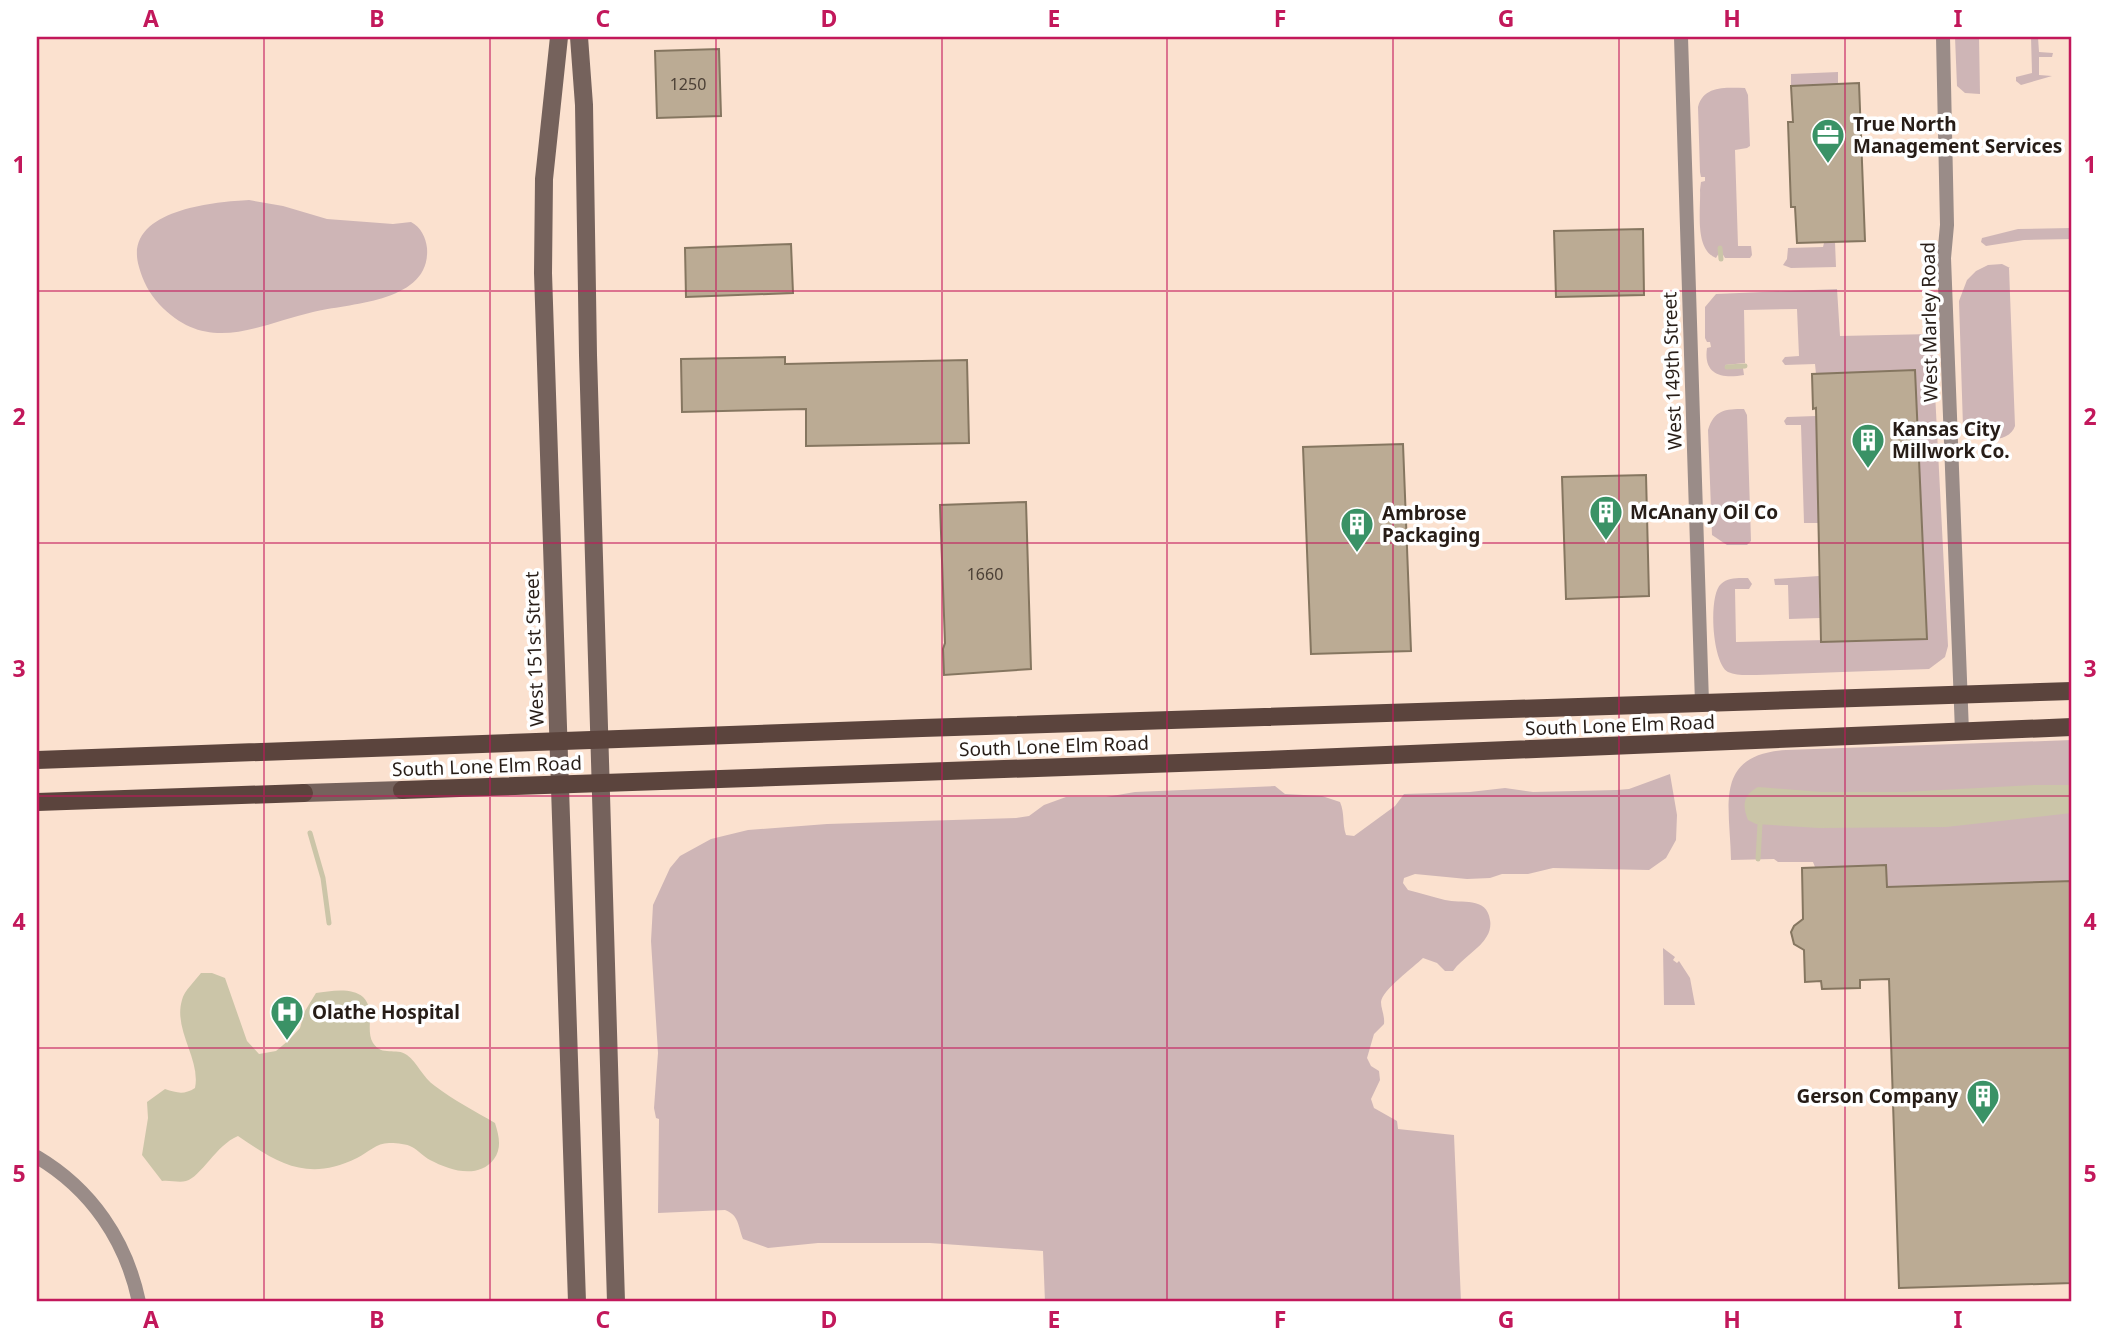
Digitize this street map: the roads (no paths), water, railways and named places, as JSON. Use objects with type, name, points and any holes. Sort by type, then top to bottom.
[{"type":"main road","name":"South Lone Elm Road","points":[[37,760],[2072,691]]},
{"type":"main road","name":"South Lone Elm Road","points":[[402,790],[1264,760],[2072,727]]},
{"type":"main road","name":"South Lone Elm Road","points":[[37,802],[304,793]]},
{"type":"street","name":"West 151st Street","points":[[559,37],[544,179],[543,273],[577,1302]]},
{"type":"street","points":[[579,37],[584,105],[588,355],[616,1302]]},
{"type":"street","name":"West 149th Street","points":[[1681,37],[1702,703]]},
{"type":"street","name":"West Marley Road","points":[[1943,37],[1947,225],[1944,258],[1962,732]]},
{"type":"street","name":"South Lone Elm Road","points":[[304,793],[402,790]]},
{"type":"street","points":[[37,1157],[68,1178],[102,1215],[127,1258],[139,1302]]},
{"type":"waterway","points":[[1720,248],[1721,259]]},
{"type":"waterway","points":[[1727,367],[1745,366]]},
{"type":"waterway","points":[[1758,859],[1760,824]]},
{"type":"waterway","points":[[310,833],[323,878],[329,923]]},
{"type":"place","name":"True North Management Services","points":[[1828,165]]},
{"type":"place","name":"Kansas City Millwork Co.","points":[[1868,470]]},
{"type":"place","name":"McAnany Oil Co","points":[[1606,542]]},
{"type":"place","name":"Ambrose Packaging","points":[[1357,554]]},
{"type":"place","name":"Olathe Hospital","points":[[287,1042]]},
{"type":"place","name":"Gerson Company","points":[[1983,1126]]}]
